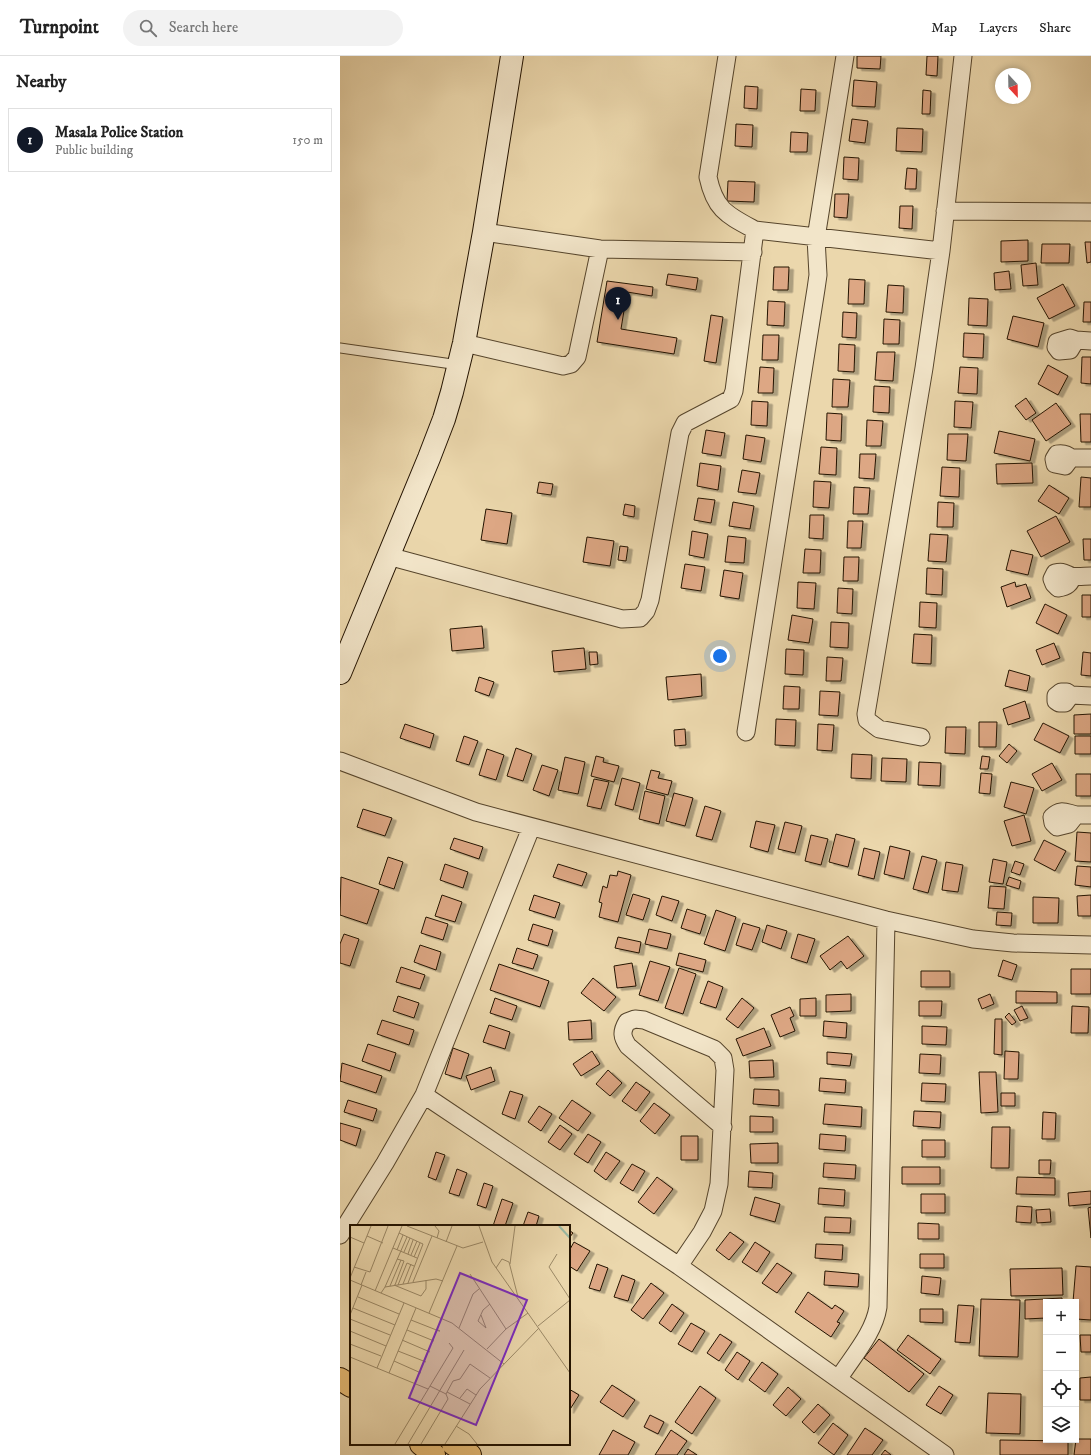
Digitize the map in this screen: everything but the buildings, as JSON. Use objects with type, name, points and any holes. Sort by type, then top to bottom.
[{"type":"highway","points":[[340,1379],[350,1385]]},
{"type":"highway","points":[[423,1445],[434,1455]]},
{"type":"highway","points":[[455,1445],[470,1455]]},
{"type":"street","points":[[340,673],[444,419],[464,343],[484,232],[512,56]]},
{"type":"street","points":[[728,56],[709,163],[708,177],[711,192],[718,206],[729,216],[755,230],[941,251]]},
{"type":"street","points":[[746,732],[816,289],[818,275],[816,238],[845,56]]},
{"type":"street","points":[[922,736],[879,729],[867,720],[866,714],[924,368],[941,251],[963,56]]},
{"type":"street","points":[[945,211],[1091,212]]},
{"type":"street","points":[[388,556],[622,619],[640,618],[646,612],[650,600],[680,433],[685,423],[731,399],[734,391],[755,230]]},
{"type":"street","points":[[484,232],[600,249],[753,252]]},
{"type":"street","points":[[464,343],[563,366],[571,364],[577,358],[600,249]]},
{"type":"street","points":[[1071,458],[1091,458]]},
{"type":"street","points":[[1071,576],[1091,576]]},
{"type":"street","points":[[1071,695],[1091,696]]},
{"type":"street","points":[[340,761],[476,812],[531,828],[886,920],[973,939],[1013,943],[1091,945]]},
{"type":"street","points":[[340,1235],[385,1163],[424,1095],[531,828]]},
{"type":"street","points":[[839,1378],[877,1318],[886,920]]},
{"type":"street","points":[[679,1266],[702,1232],[713,1211],[719,1184],[723,1127],[725,1070],[723,1058],[714,1049],[644,1020],[635,1019],[627,1022],[622,1029],[623,1037],[628,1046],[723,1127]]},
{"type":"street","points":[[424,1095],[679,1266],[839,1378],[945,1455]]},
{"type":"lane","points":[[340,348],[459,365]]},
{"type":"place","name":"Masala Police Station","points":[[618,320]]}]
